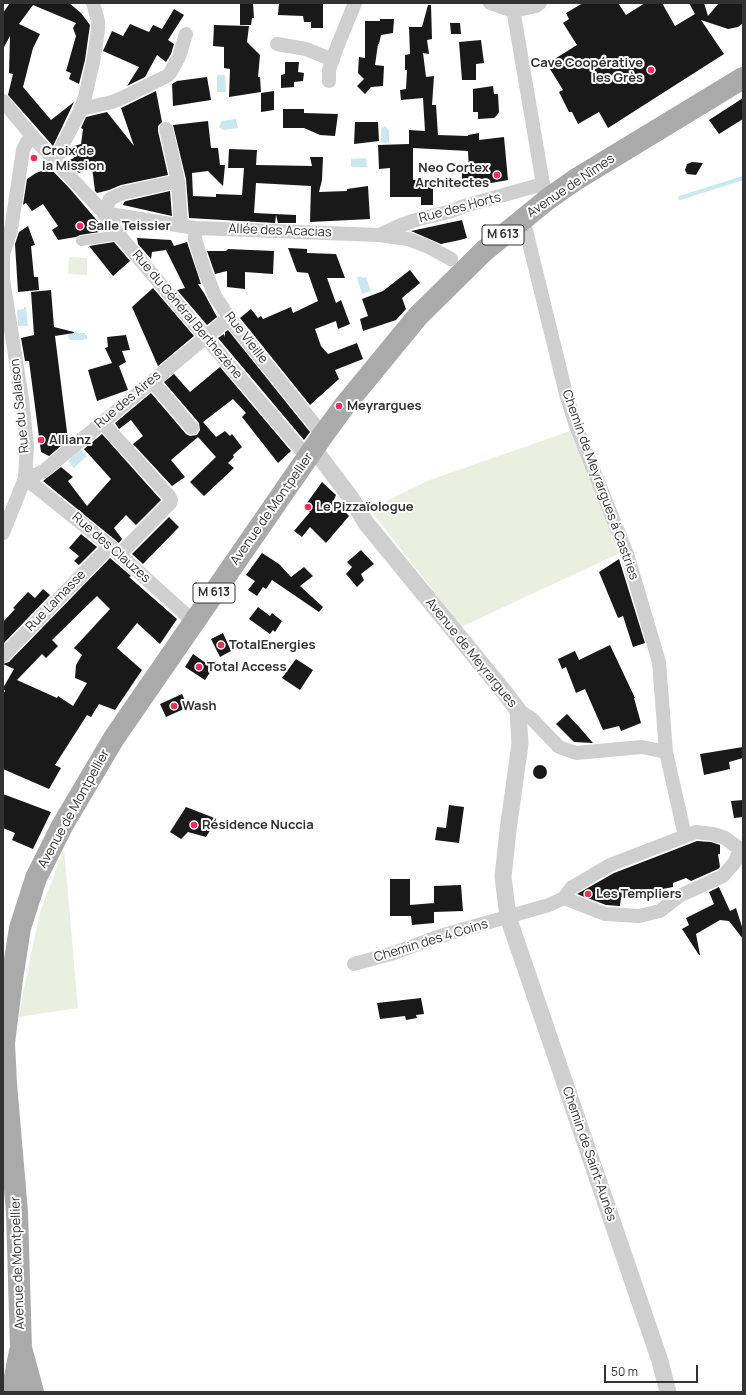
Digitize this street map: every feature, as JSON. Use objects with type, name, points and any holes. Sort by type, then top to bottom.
[{"type":"main road","name":"Avenue de Nîmes","points":[[315,447],[344,405],[418,316],[479,255],[523,218],[546,192],[575,180],[743,78]]},
{"type":"main road","name":"Avenue de Montpellier","points":[[33,1392],[21,1348],[17,1212],[6,1084],[4,1042],[5,1017],[20,928],[36,878],[62,826],[114,738],[315,447]]},
{"type":"main road","name":"Avenue de Montpellier","points":[[9,1392],[13,1386],[21,1348]]},
{"type":"street","points":[[55,160],[81,109],[85,97],[92,68],[98,31],[98,20],[93,3]]},
{"type":"street","points":[[329,81],[329,70],[355,3]]},
{"type":"street","points":[[490,3],[513,7],[536,6],[540,3]]},
{"type":"street","points":[[513,7],[546,192]]},
{"type":"street","points":[[81,109],[112,102],[167,76],[178,57],[186,34]]},
{"type":"street","points":[[277,44],[306,49],[333,60]]},
{"type":"street","name":"Rue du Général Berthezène","points":[[3,101],[32,136],[104,213],[119,235],[206,336],[315,447]]},
{"type":"street","name":"Rue Vieille","points":[[166,129],[188,227],[195,238],[204,269],[215,296],[315,447]]},
{"type":"street","name":"Rue du Salaison","points":[[3,533],[25,478],[27,446],[22,399],[3,279],[3,254],[11,230],[23,150],[32,136]]},
{"type":"street","points":[[104,213],[110,198],[123,192],[178,181]]},
{"type":"street","name":"Rue des Horts","points":[[379,235],[401,224],[419,219],[546,192]]},
{"type":"street","name":"Allée des Acacias","points":[[104,213],[188,227],[379,235],[408,239],[429,247],[451,259]]},
{"type":"street","name":"Chemin de Meyrargues à Castries","points":[[523,218],[566,394],[577,429],[626,554],[659,662],[666,752],[685,836]]},
{"type":"street","points":[[81,241],[119,235]]},
{"type":"street","name":"Rue des Aires","points":[[25,478],[45,470],[229,318]]},
{"type":"street","points":[[152,381],[192,428]]},
{"type":"street","name":"Rue Lamasse","points":[[3,656],[115,550],[170,503],[171,500],[169,496],[102,422]]},
{"type":"street","name":"Avenue de Meyrargues","points":[[315,447],[351,498],[366,523],[506,693],[518,710],[520,744],[503,877],[508,917]]},
{"type":"street","name":"Rue des Clauzes","points":[[25,478],[115,550],[194,622]]},
{"type":"street","points":[[518,710],[532,719],[559,747],[576,753],[642,747],[666,752]]},
{"type":"street","points":[[696,832],[713,834],[725,838],[742,849],[735,862],[723,876],[679,896],[660,911],[639,916],[605,914],[564,898],[571,888],[610,865],[685,836],[696,832]]},
{"type":"street","name":"Chemin des 4 Coins","points":[[354,964],[394,953],[440,936],[549,905],[564,898]]},
{"type":"street","name":"Chemin de Saint-Aunès","points":[[508,917],[660,1361],[668,1392]]},
{"type":"shaded area","points":[[69,257],[87,258],[87,275],[68,274]]},
{"type":"shaded area","points":[[570,431],[620,553],[461,627],[370,509],[427,481]]},
{"type":"shaded area","points":[[64,849],[78,1008],[19,1017],[41,909]]},
{"type":"water","points":[[217,75],[225,75],[226,92],[217,92]]},
{"type":"water","points":[[236,119],[238,128],[223,130],[219,127],[222,121]]},
{"type":"water","points":[[385,126],[389,130],[389,142],[383,143],[381,141],[381,128]]},
{"type":"water","points":[[366,158],[367,167],[351,167],[351,159]]},
{"type":"water","points":[[361,276],[362,278],[366,277],[371,291],[362,294],[357,278]]},
{"type":"water","points":[[24,307],[26,307],[28,326],[18,326],[17,310],[24,309]]},
{"type":"water","points":[[85,333],[85,335],[87,335],[87,339],[70,340],[68,338],[68,334]]},
{"type":"water","points":[[81,449],[87,456],[74,468],[68,461]]},
{"type":"building","points":[[10,3],[69,3],[81,13],[90,25],[85,60],[79,84],[69,79],[71,73],[66,71],[76,36],[73,28],[76,23],[33,5],[19,24],[40,34],[33,48],[23,87],[51,120],[74,102],[53,146],[8,95],[13,74],[9,73],[10,36],[3,49],[3,13]]},
{"type":"building","points":[[240,3],[253,3],[254,18],[252,18],[251,25],[240,25]]},
{"type":"building","points":[[279,3],[323,3],[323,28],[311,28],[311,22],[304,22],[303,16],[278,15]]},
{"type":"building","points":[[583,3],[618,3],[626,15],[645,3],[662,3],[675,26],[695,14],[689,3],[704,3],[708,16],[719,3],[743,3],[743,23],[738,27],[728,29],[701,20],[724,54],[608,128],[599,112],[578,124],[572,112],[569,112],[559,92],[563,90],[550,69],[557,66],[553,60],[577,45],[563,23],[569,19],[566,13]]},
{"type":"building","points":[[428,5],[431,5],[432,39],[427,40],[429,54],[423,53],[426,77],[434,76],[432,105],[436,105],[438,135],[468,136],[479,133],[479,140],[504,137],[508,180],[474,186],[474,188],[462,188],[462,172],[469,172],[468,151],[413,148],[413,180],[433,180],[433,205],[421,205],[421,197],[390,197],[390,168],[379,169],[378,145],[409,144],[409,130],[425,131],[423,98],[401,100],[400,90],[406,89],[407,70],[405,70],[405,55],[410,54],[409,27],[422,27]]},
{"type":"building","points":[[174,9],[184,15],[168,40],[174,44],[171,54],[166,62],[157,55],[145,77],[127,86],[139,67],[103,51],[112,31],[123,36],[130,24],[149,32],[153,25],[162,29]]},
{"type":"building","points":[[380,19],[394,19],[393,33],[381,35],[378,44],[375,65],[384,66],[383,86],[371,87],[365,94],[357,86],[364,79],[358,73],[359,57],[365,58],[365,21],[380,21]]},
{"type":"building","points":[[450,23],[460,23],[461,34],[451,34]]},
{"type":"building","points":[[214,25],[249,26],[247,42],[260,55],[258,77],[260,77],[261,92],[229,97],[230,69],[224,68],[224,47],[213,46]]},
{"type":"building","points":[[481,40],[484,63],[476,64],[476,80],[462,80],[459,42]]},
{"type":"building","points":[[285,62],[299,62],[298,72],[304,73],[303,81],[294,82],[294,87],[281,88],[281,75],[285,74]]},
{"type":"building","points":[[207,77],[211,100],[173,106],[172,84],[177,81]]},
{"type":"building","points":[[493,86],[494,94],[498,94],[499,112],[494,118],[478,119],[478,112],[473,112],[473,89]]},
{"type":"building","points":[[156,91],[162,122],[158,126],[158,131],[168,175],[121,185],[97,193],[95,191],[92,167],[79,173],[67,161],[74,158],[71,147],[81,144],[83,129],[81,128],[86,117],[107,112],[134,146],[121,108]]},
{"type":"building","points":[[274,91],[274,110],[261,112],[261,93]]},
{"type":"building","points":[[743,98],[743,119],[719,134],[709,120]]},
{"type":"building","points":[[283,109],[304,109],[304,113],[338,114],[335,136],[320,135],[304,128],[283,128]]},
{"type":"building","points":[[208,121],[211,148],[218,148],[220,165],[225,165],[223,186],[208,171],[192,173],[193,196],[216,197],[216,194],[242,195],[244,168],[228,168],[229,149],[257,150],[256,165],[312,166],[310,157],[323,157],[322,180],[319,192],[347,191],[347,189],[368,186],[370,219],[310,222],[311,186],[256,183],[254,213],[296,215],[296,223],[278,223],[276,215],[275,223],[189,218],[186,179],[173,125]]},
{"type":"building","points":[[355,122],[378,122],[379,141],[354,144]]},
{"type":"building","points":[[692,162],[703,163],[696,175],[687,174],[685,170],[687,164]]},
{"type":"building","points":[[50,168],[106,231],[58,240],[52,230],[58,226],[43,204],[32,211],[26,203],[23,205],[27,179],[36,173]]},
{"type":"building","points":[[170,191],[172,216],[123,205],[126,201]]},
{"type":"building","points":[[462,220],[467,238],[460,240],[441,244],[411,231]]},
{"type":"building","points":[[28,226],[35,245],[31,246],[34,277],[38,277],[39,290],[18,292],[15,244],[19,232]]},
{"type":"building","points":[[137,238],[171,240],[174,246],[187,242],[201,284],[198,284],[217,317],[207,325],[177,290],[185,288],[166,250],[152,252],[151,259],[138,244]]},
{"type":"building","points":[[114,242],[130,261],[113,276],[89,246]]},
{"type":"building","points":[[288,248],[307,249],[307,253],[336,254],[345,278],[327,278],[336,303],[341,300],[350,324],[338,329],[336,321],[315,329],[321,346],[328,354],[357,343],[363,359],[335,370],[339,379],[310,405],[240,318],[251,309],[258,318],[261,316],[263,319],[291,307],[293,313],[318,301],[308,273],[297,272]]},
{"type":"building","points":[[228,249],[274,251],[273,274],[245,272],[245,289],[227,287],[227,271],[215,274],[207,251],[226,251]]},
{"type":"building","points":[[410,270],[420,283],[402,298],[406,309],[396,320],[363,331],[360,319],[368,316],[362,299],[383,291]]},
{"type":"building","points":[[153,288],[194,336],[158,366],[132,307]]},
{"type":"building","points":[[51,290],[54,327],[74,333],[55,336],[68,440],[49,456],[41,452],[29,361],[25,361],[21,338],[34,335],[31,292]]},
{"type":"building","points":[[228,330],[310,432],[304,440],[218,338],[224,334],[225,337],[225,332]]},
{"type":"building","points":[[126,335],[130,350],[122,351],[126,362],[119,366],[128,390],[97,401],[88,370],[112,363],[105,348],[108,347],[107,337]]},
{"type":"building","points":[[220,367],[291,451],[278,463],[242,417],[246,413],[233,399],[203,422],[216,437],[225,431],[230,436],[232,434],[242,447],[233,455],[234,457],[228,463],[234,468],[204,496],[190,482],[216,457],[198,437],[171,460],[185,477],[172,486],[133,444],[143,436],[131,420],[119,429],[115,423],[151,393],[186,434],[190,436],[197,435],[200,430],[199,423],[164,382],[174,374],[190,392]]},
{"type":"building","points":[[102,434],[161,500],[136,525],[126,515],[114,528],[122,539],[119,543],[43,481],[61,467],[73,477],[68,481],[87,506],[111,479],[84,449]]},
{"type":"building","points":[[322,482],[336,495],[334,500],[349,516],[326,543],[310,527],[302,537],[294,531],[310,512],[304,507]]},
{"type":"building","points":[[169,517],[179,527],[143,564],[132,554]]},
{"type":"building","points":[[81,534],[97,547],[79,565],[74,561],[79,556],[69,548]]},
{"type":"building","points":[[361,550],[374,564],[361,574],[364,580],[357,587],[346,574],[352,567],[347,562]]},
{"type":"building","points":[[262,553],[279,564],[291,577],[304,567],[313,576],[300,586],[323,607],[319,612],[272,580],[266,589],[263,587],[257,596],[248,590],[255,581],[246,575]]},
{"type":"building","points":[[110,558],[131,576],[129,577],[177,619],[160,644],[137,623],[117,648],[142,670],[115,710],[99,704],[91,717],[87,715],[55,765],[61,768],[49,789],[3,769],[3,694],[5,691],[3,688],[14,669],[3,664],[9,662]],"holes":[[[97,596],[110,609],[74,648],[82,655],[76,665],[75,678],[87,683],[73,706],[58,696],[57,698],[17,680],[42,654],[46,658],[58,646],[52,640]]]},
{"type":"building","points":[[619,559],[645,643],[633,647],[623,616],[618,618],[599,572]]},
{"type":"building","points":[[43,589],[50,595],[3,644],[3,622],[15,609],[13,608],[28,592],[35,598]]},
{"type":"building","points":[[258,607],[270,616],[272,613],[282,621],[275,632],[273,630],[270,634],[249,619]]},
{"type":"building","name":"TotalEnergies","points":[[223,633],[231,651],[220,657],[211,639]]},
{"type":"building","points":[[610,645],[635,698],[641,723],[621,731],[619,726],[603,730],[585,689],[576,693],[566,667],[562,669],[558,659],[575,651],[579,660]]},
{"type":"building","name":"Total Access","points":[[193,654],[213,668],[205,680],[185,667]]},
{"type":"building","points":[[296,659],[313,670],[300,690],[282,678]]},
{"type":"building","name":"Wash","points":[[182,694],[188,707],[166,717],[160,704]]},
{"type":"building","points":[[567,714],[593,743],[574,742],[556,724]]},
{"type":"building","points":[[743,747],[743,758],[729,762],[730,769],[704,775],[700,754]]},
{"type":"building","points":[[537,765],[543,765],[547,769],[547,775],[543,779],[537,779],[533,775],[533,769]]},
{"type":"building","points":[[3,794],[51,812],[33,849],[12,840],[15,833],[3,828]]},
{"type":"building","points":[[743,800],[743,817],[734,818],[731,801]]},
{"type":"building","points":[[449,805],[464,807],[459,843],[435,840],[437,827],[446,828]]},
{"type":"building","name":"Résidence Nuccia","points":[[186,807],[217,819],[206,837],[188,832],[181,839],[170,832]]},
{"type":"building","points":[[697,841],[711,842],[720,845],[720,854],[718,854],[720,867],[718,869],[691,881],[686,878],[673,883],[673,887],[621,897],[620,906],[606,905],[577,894],[614,873]]},
{"type":"building","points":[[390,879],[410,879],[410,905],[434,903],[434,923],[412,925],[411,916],[390,916]]},
{"type":"building","points":[[461,885],[463,911],[434,912],[434,886]]},
{"type":"building","points":[[719,887],[730,911],[736,908],[743,930],[743,939],[729,921],[720,920],[696,934],[699,955],[682,929],[689,925],[686,918],[714,904],[709,892]]},
{"type":"building","points":[[421,998],[424,1014],[416,1015],[417,1018],[406,1020],[405,1016],[380,1019],[377,1003]]},
{"type":"waterway","points":[[680,198],[743,178]]},
{"type":"place","name":"Cave Coopérative les Grès","points":[[651,70]]},
{"type":"place","name":"Croix de la Mission","points":[[34,158]]},
{"type":"place","name":"Neo Cortex Architectes","points":[[497,175]]},
{"type":"place","name":"Salle Teissier","points":[[80,226]]},
{"type":"place","name":"Meyrargues","points":[[339,406]]},
{"type":"place","name":"Allianz","points":[[41,440]]},
{"type":"place","name":"Le Pizzaïologue","points":[[308,507]]},
{"type":"place","name":"TotalEnergies","points":[[221,645]]},
{"type":"place","name":"Total Access","points":[[199,667]]},
{"type":"place","name":"Wash","points":[[174,706]]},
{"type":"place","name":"Résidence Nuccia","points":[[194,825]]},
{"type":"place","name":"Les Templiers","points":[[588,894]]}]
